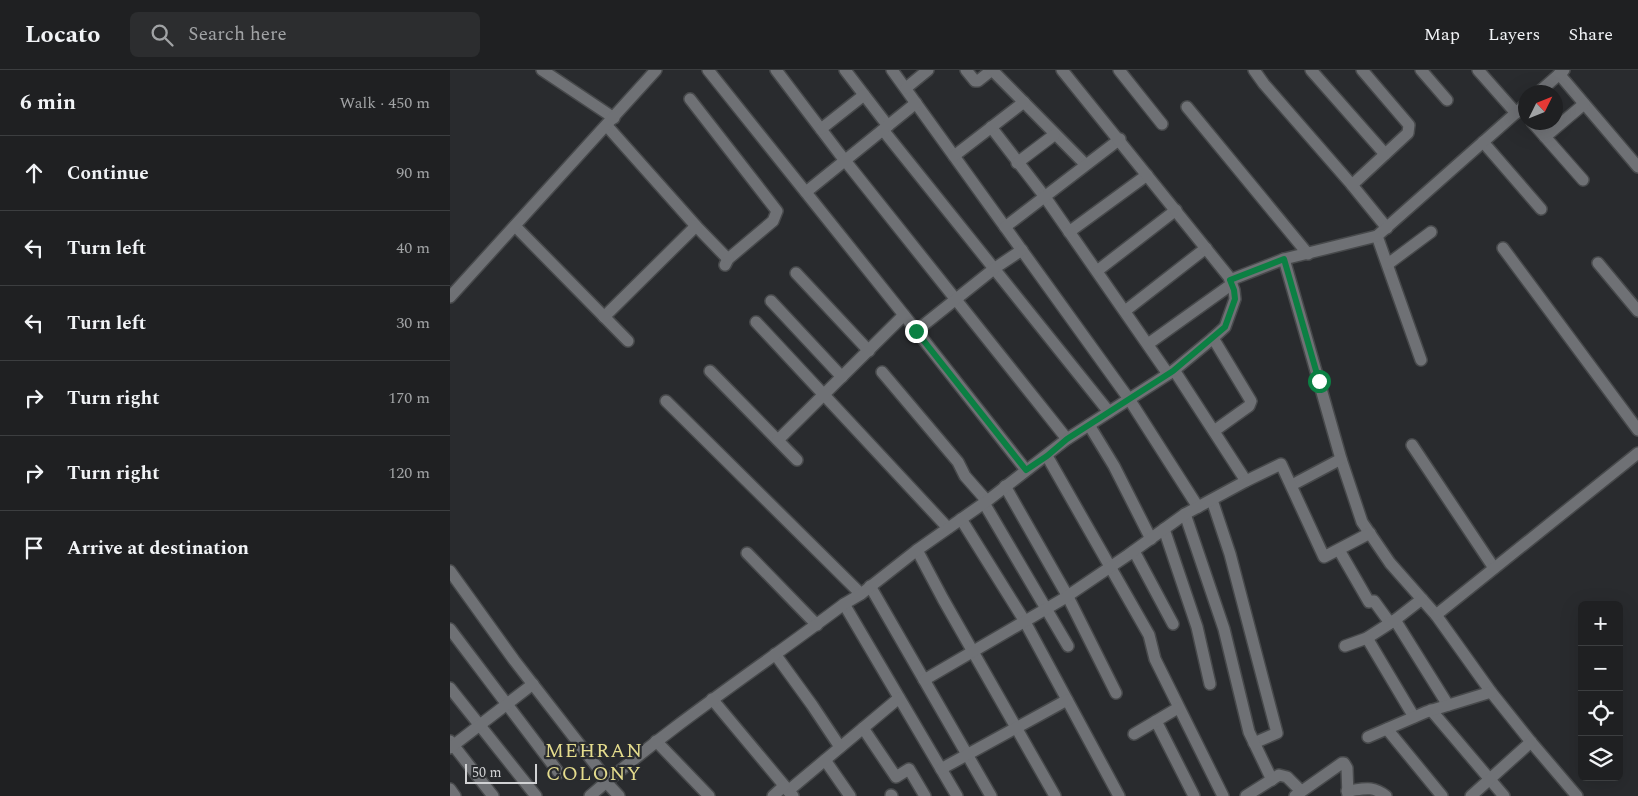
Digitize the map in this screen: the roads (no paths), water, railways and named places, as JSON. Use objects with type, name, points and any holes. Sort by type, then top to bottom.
[{"type":"street","points":[[542,70],[610,122],[726,262],[773,221],[777,211],[690,99]]},
{"type":"street","points":[[451,295],[656,70]]},
{"type":"street","points":[[708,70],[1026,470]]},
{"type":"street","points":[[776,70],[845,160],[1067,439]]},
{"type":"street","points":[[845,70],[886,128],[1109,412]]},
{"type":"street","points":[[892,70],[1129,399],[1198,507]]},
{"type":"street","points":[[906,88],[928,70]]},
{"type":"street","points":[[966,70],[976,81],[992,70],[1054,135],[1085,164]]},
{"type":"street","points":[[590,796],[712,699],[844,604],[861,594],[917,550],[1047,456],[1067,439],[1171,372],[1225,327],[1235,299],[1231,282],[1176,210],[1062,70]]},
{"type":"street","points":[[1120,70],[1162,124]]},
{"type":"street","points":[[1254,70],[1387,228]]},
{"type":"street","points":[[1311,70],[1385,154]]},
{"type":"street","points":[[1352,185],[1408,134],[1409,125],[1362,70]]},
{"type":"street","points":[[1421,70],[1447,100]]},
{"type":"street","points":[[1480,71],[1518,106]]},
{"type":"street","points":[[1547,85],[1562,72],[1584,104],[1638,167]]},
{"type":"street","points":[[821,129],[864,95]]},
{"type":"street","points":[[954,156],[1024,102]]},
{"type":"street","points":[[806,192],[916,103]]},
{"type":"street","points":[[1545,137],[1584,104]]},
{"type":"street","points":[[1187,107],[1308,254]]},
{"type":"street","points":[[1148,344],[1231,282],[1284,259],[1376,236],[1518,113]]},
{"type":"street","points":[[991,127],[1045,197],[1148,344],[1214,431],[1246,481]]},
{"type":"street","points":[[1539,130],[1583,180]]},
{"type":"street","points":[[1017,163],[1054,135]]},
{"type":"street","points":[[1004,227],[1085,164],[1120,140]]},
{"type":"street","points":[[1483,142],[1540,209]]},
{"type":"street","points":[[1069,232],[1147,174]]},
{"type":"street","points":[[1097,272],[1176,210]]},
{"type":"street","points":[[515,226],[628,341]]},
{"type":"street","points":[[604,317],[696,226]]},
{"type":"street","points":[[1388,264],[1431,232]]},
{"type":"street","points":[[1376,236],[1388,264],[1421,360]]},
{"type":"street","points":[[1125,310],[1206,248]]},
{"type":"street","points":[[1503,248],[1638,430]]},
{"type":"street","points":[[916,331],[995,268],[1022,250]]},
{"type":"street","points":[[1284,259],[1341,458],[1362,522],[1390,563],[1436,615],[1491,692],[1577,796]]},
{"type":"street","points":[[1598,263],[1638,311]]},
{"type":"street","points":[[796,273],[869,351]]},
{"type":"street","points":[[772,301],[842,377]]},
{"type":"street","points":[[778,440],[904,315]]},
{"type":"street","points":[[756,322],[948,528]]},
{"type":"street","points":[[1213,338],[1251,402],[1249,406],[1214,431]]},
{"type":"street","points":[[710,371],[797,460]]},
{"type":"street","points":[[882,372],[958,462],[965,476],[985,502],[1068,646]]},
{"type":"street","points":[[666,401],[861,594]]},
{"type":"street","points":[[1089,425],[1114,466],[1151,539]]},
{"type":"street","points":[[1412,445],[1494,568]]},
{"type":"street","points":[[1436,615],[1638,453]]},
{"type":"street","points":[[1047,456],[1149,635],[1155,658],[1223,796]]},
{"type":"street","points":[[1292,485],[1341,458]]},
{"type":"street","points":[[924,680],[1067,596],[1185,514],[1282,464],[1324,557],[1370,533]]},
{"type":"street","points":[[1006,486],[1067,596],[1116,693]]},
{"type":"street","points":[[1212,500],[1230,554],[1277,733],[1254,743]]},
{"type":"street","points":[[1185,514],[1224,629],[1249,732],[1272,780]]},
{"type":"street","points":[[961,519],[1024,620],[1119,796]]},
{"type":"street","points":[[1164,529],[1197,627],[1210,684]]},
{"type":"street","points":[[917,550],[1055,796]]},
{"type":"street","points":[[1339,550],[1369,602],[1374,601],[1392,622],[1448,705]]},
{"type":"street","points":[[1134,551],[1173,624]]},
{"type":"street","points":[[747,553],[817,625]]},
{"type":"street","points":[[450,571],[619,796]]},
{"type":"street","points":[[870,586],[991,796]]},
{"type":"street","points":[[1345,646],[1367,638],[1422,599]]},
{"type":"street","points":[[844,604],[957,796]]},
{"type":"street","points":[[450,629],[559,773]]},
{"type":"street","points":[[1367,638],[1414,717]]},
{"type":"street","points":[[775,654],[840,748]]},
{"type":"street","points":[[493,796],[451,744],[533,684]]},
{"type":"street","points":[[450,688],[536,796]]},
{"type":"street","points":[[1368,737],[1431,710],[1491,692]]},
{"type":"street","points":[[772,796],[788,791],[899,698]]},
{"type":"street","points":[[712,699],[788,791]]},
{"type":"street","points":[[941,769],[968,756],[1067,700]]},
{"type":"street","points":[[1134,734],[1178,708]]},
{"type":"street","points":[[1431,710],[1504,796]]},
{"type":"street","points":[[1156,721],[1194,796]]},
{"type":"street","points":[[863,728],[896,777],[909,769],[925,796]]},
{"type":"street","points":[[1387,729],[1442,796]]},
{"type":"street","points":[[656,742],[709,796]]},
{"type":"street","points":[[1471,796],[1531,742]]},
{"type":"street","points":[[825,760],[850,796]]},
{"type":"street","points":[[1246,796],[1279,775],[1288,777],[1298,793],[1342,762],[1346,768],[1348,794],[1371,788],[1378,790],[1386,796]]},
{"type":"street","points":[[450,789],[455,796]]},
{"type":"district","name":"MEHRAN COLONY","points":[[594,762]]}]
